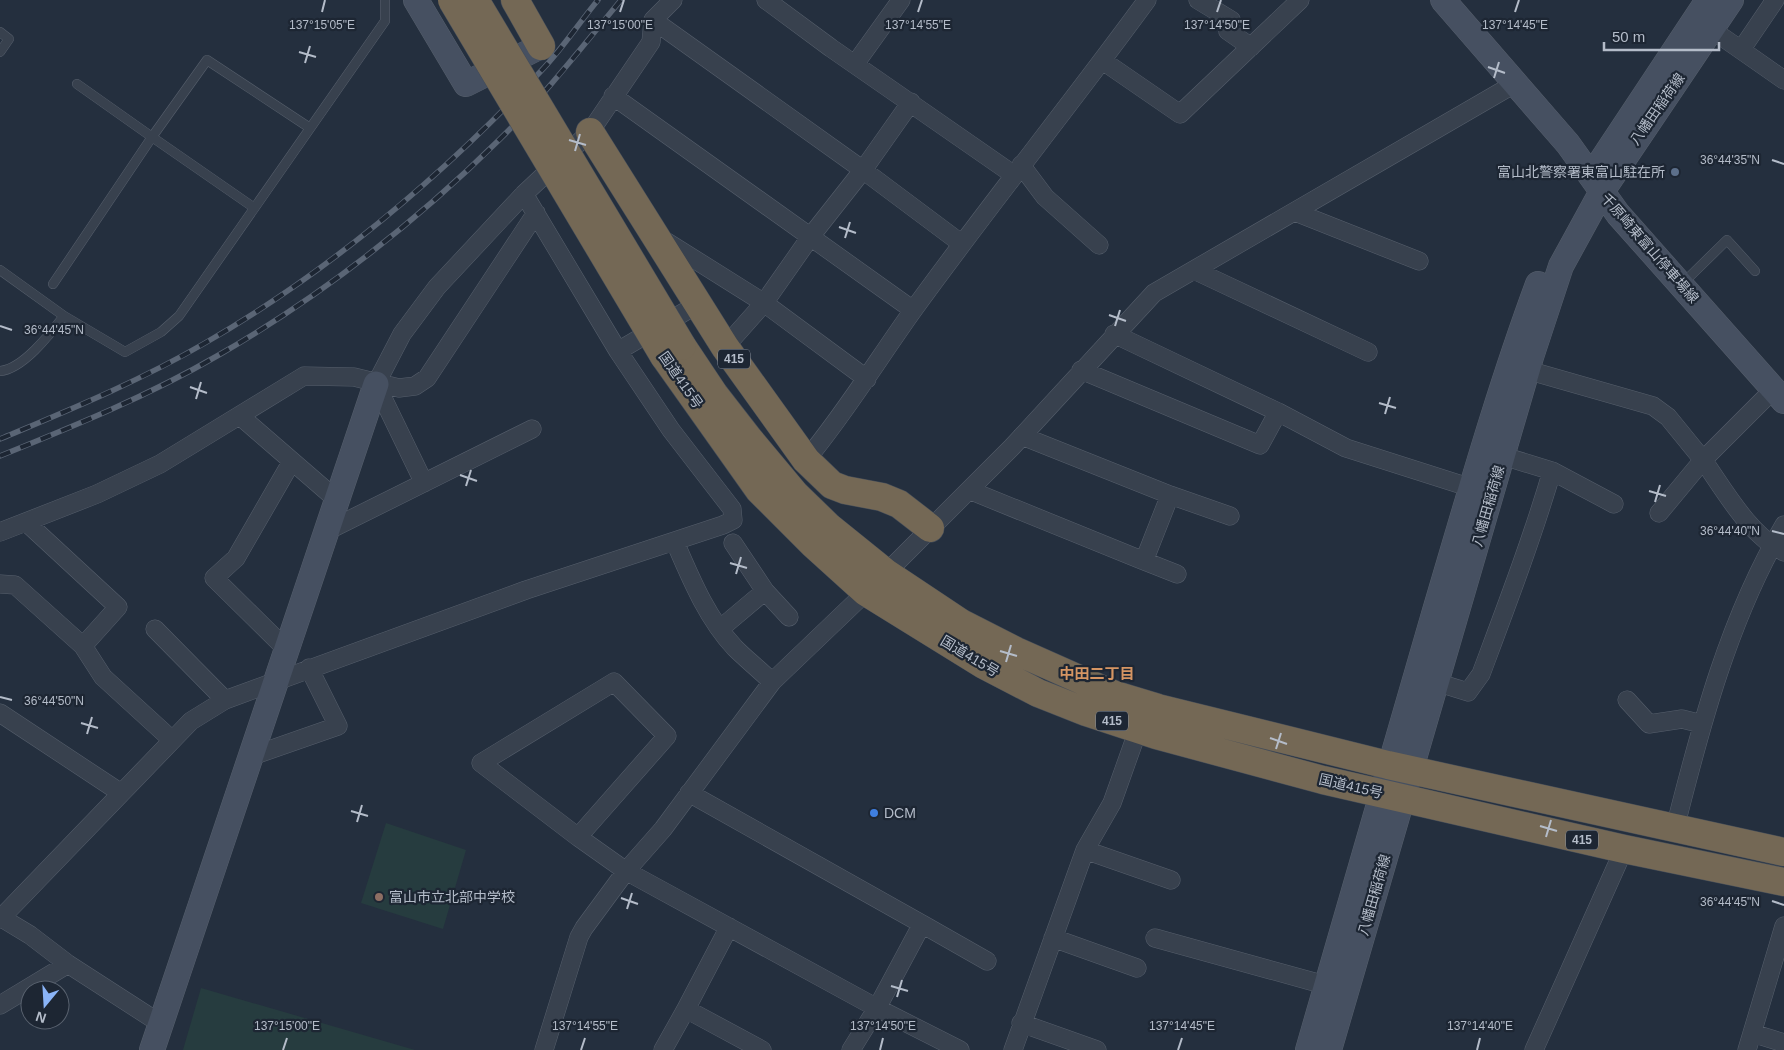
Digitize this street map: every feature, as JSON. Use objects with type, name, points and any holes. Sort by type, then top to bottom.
[{"type":"highway","name":"国道415号","points":[[452,0],[759,490],[813,544],[866,592],[984,666],[1038,693],[1138,730],[1392,795],[1624,849],[1784,882]]},
{"type":"highway","name":"国道415号","points":[[475,0],[673,351],[714,394],[795,494],[829,527],[886,573],[961,623],[1016,651],[1115,695],[1158,708],[1400,767],[1784,852]]},
{"type":"highway","points":[[515,0],[541,46]]},
{"type":"highway","name":"415","points":[[590,132],[725,347],[806,460],[832,485],[845,490],[882,497],[899,504],[930,528]]},
{"type":"main road","points":[[416,0],[466,84],[541,46]]},
{"type":"main road","name":"千原崎東富山停車場線","points":[[1443,0],[1568,144],[1596,185],[1779,395]]},
{"type":"main road","name":"八幡田稲荷線","points":[[1308,1050],[1336,988],[1481,492],[1511,356],[1548,256],[1705,16],[1732,0]]},
{"type":"main road","name":"八幡田稲荷線","points":[[1481,492],[1503,456],[1527,370],[1561,266],[1596,185]]},
{"type":"main road","points":[[152,1050],[376,384]]},
{"type":"main road","name":"八幡田稲荷線","points":[[1329,1050],[1336,988]]},
{"type":"street","points":[[376,384],[402,334],[437,287],[524,194],[590,132],[651,42],[653,20],[673,0]]},
{"type":"street","points":[[766,0],[910,102],[1018,170],[1099,245]]},
{"type":"street","points":[[855,64],[901,0]]},
{"type":"street","points":[[806,460],[867,380],[914,310],[962,244],[1147,0]]},
{"type":"street","points":[[1198,0],[1232,20],[1228,31],[1251,47]]},
{"type":"street","points":[[1103,60],[1180,114],[1299,0]]},
{"type":"street","points":[[1741,50],[1775,0]]},
{"type":"street","points":[[1705,16],[1741,50],[1784,80]]},
{"type":"street","points":[[653,20],[863,170],[962,244]]},
{"type":"street","points":[[544,1050],[579,937],[626,871],[663,829],[772,682],[886,573],[969,490],[1022,436],[1114,334],[1154,293],[1196,271],[1516,83]]},
{"type":"street","points":[[613,96],[914,310]]},
{"type":"street","points":[[725,347],[764,303],[811,236],[863,170],[910,102]]},
{"type":"street","points":[[161,1024],[68,964],[30,935],[0,918],[191,721],[225,700],[309,668],[526,590],[723,526],[733,520],[732,509],[670,430],[618,351],[524,194]]},
{"type":"street","points":[[1295,212],[1419,261]]},
{"type":"street","points":[[0,532],[98,494],[160,464],[304,376],[354,376],[376,384],[400,388],[415,386],[427,378],[536,213]]},
{"type":"street","points":[[660,242],[667,242],[764,303],[867,380]]},
{"type":"street","points":[[1196,271],[1368,352]]},
{"type":"street","points":[[618,351],[698,304]]},
{"type":"street","points":[[1114,334],[1278,412],[1346,448],[1481,492]]},
{"type":"street","points":[[1082,370],[1260,445],[1278,412]]},
{"type":"street","points":[[1527,370],[1653,406],[1668,417],[1703,460],[1748,522],[1778,549]]},
{"type":"street","points":[[376,384],[424,483]]},
{"type":"street","points":[[1659,513],[1703,460],[1779,395]]},
{"type":"street","points":[[240,416],[337,500]]},
{"type":"street","points":[[327,531],[532,429]]},
{"type":"street","points":[[1022,436],[1170,496],[1230,516]]},
{"type":"street","points":[[1503,456],[1552,471],[1614,504]]},
{"type":"street","points":[[288,650],[214,578],[236,558],[292,461]]},
{"type":"street","points":[[1426,679],[1468,692],[1481,674],[1538,519],[1552,471]]},
{"type":"street","points":[[969,490],[1177,574]]},
{"type":"street","points":[[1144,561],[1170,496]]},
{"type":"street","points":[[26,522],[118,607],[83,646]]},
{"type":"street","points":[[1676,828],[1702,724],[1748,596],[1778,549],[1784,525]]},
{"type":"street","points":[[675,542],[695,590],[721,628],[735,647],[772,682]]},
{"type":"street","points":[[733,543],[765,591],[789,617]]},
{"type":"street","points":[[0,584],[15,585],[83,646],[103,677],[172,740]]},
{"type":"street","points":[[721,628],[765,591]]},
{"type":"street","points":[[155,629],[225,700]]},
{"type":"street","points":[[252,756],[338,726],[309,668]]},
{"type":"street","points":[[578,837],[667,736],[614,682],[481,763],[578,837],[626,871],[877,1008],[960,1050]]},
{"type":"street","points":[[1627,700],[1649,724],[1682,719],[1702,724]]},
{"type":"street","points":[[0,713],[121,793]]},
{"type":"street","points":[[1013,1050],[1021,1023],[1085,850],[1112,803],[1138,730]]},
{"type":"street","points":[[689,793],[987,961]]},
{"type":"street","points":[[1534,1050],[1624,849]]},
{"type":"street","points":[[1085,850],[1171,880]]},
{"type":"street","points":[[850,1050],[877,1008],[922,924]]},
{"type":"street","points":[[664,1050],[729,927]]},
{"type":"street","points":[[1783,931],[1750,1042],[1784,1043]]},
{"type":"street","points":[[1053,938],[1138,968]]},
{"type":"street","points":[[1154,938],[1336,988]]},
{"type":"street","points":[[0,1005],[68,964]]},
{"type":"street","points":[[686,1009],[762,1050]]},
{"type":"street","points":[[1021,1023],[1097,1050]]},
{"type":"lane","points":[[0,270],[64,316],[125,352],[154,336],[179,316],[253,207],[385,21],[385,0]]},
{"type":"lane","points":[[0,32],[9,39],[0,52]]},
{"type":"lane","points":[[53,284],[152,137],[207,60],[310,128]]},
{"type":"lane","points":[[77,84],[253,207]]},
{"type":"lane","points":[[1682,284],[1727,240],[1755,272]]},
{"type":"lane","points":[[0,371],[11,370],[48,337],[64,316]]},
{"type":"green space","points":[[386,823],[466,850],[443,929],[361,903]]},
{"type":"green space","points":[[201,988],[415,1050],[183,1050]]},
{"type":"railway","points":[[0,439],[104,394],[180,357],[251,315],[340,253],[425,184],[504,110],[549,63],[598,0]]},
{"type":"railway","points":[[0,456],[110,410],[191,371],[293,309],[330,283],[401,229],[500,139],[547,89],[621,0]]},
{"type":"place","name":"富山北警察署東富山駐在所","points":[[1675,172]]},
{"type":"place","name":"DCM","points":[[874,813]]},
{"type":"place","name":"富山市立北部中学校","points":[[379,897]]},
{"type":"district","name":"中田二丁目","points":[[1097,674]]}]
